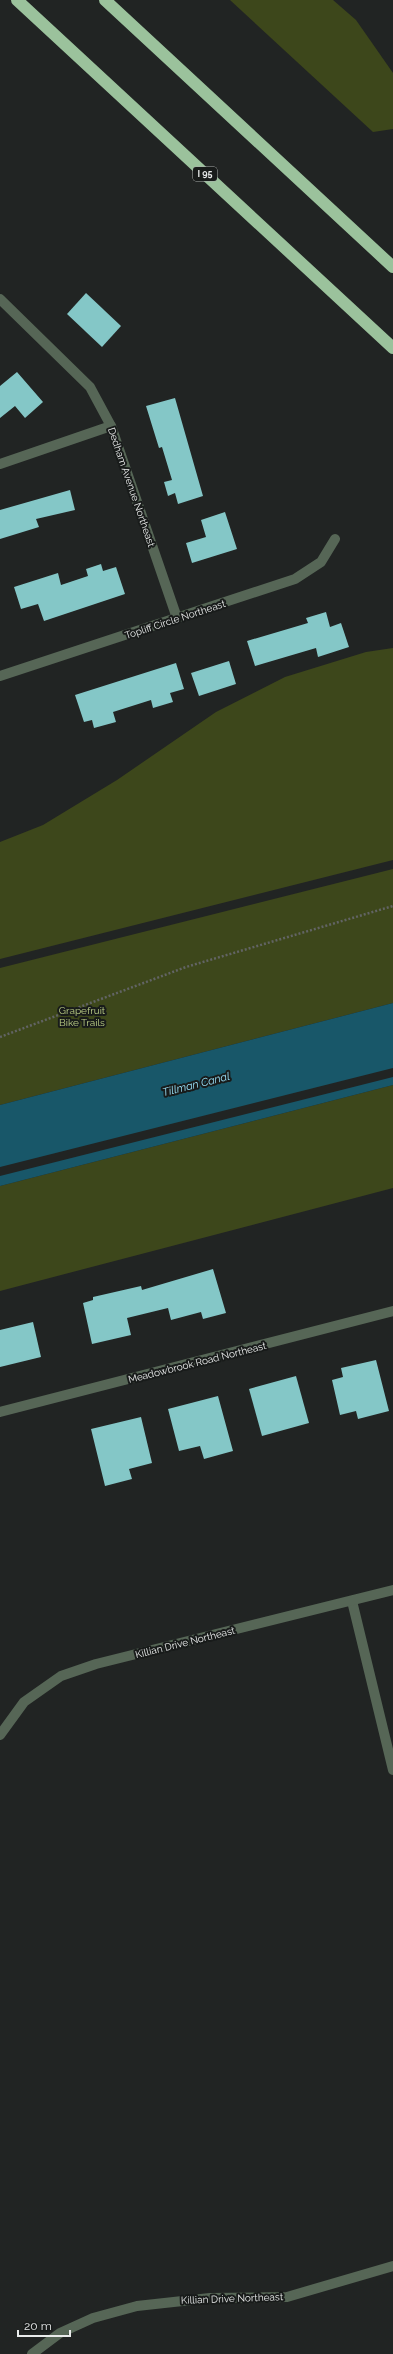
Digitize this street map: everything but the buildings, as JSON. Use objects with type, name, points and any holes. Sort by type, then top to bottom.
[{"type":"highway","name":"I 95","points":[[16,0],[393,348]]},
{"type":"highway","points":[[104,0],[393,267]]},
{"type":"street","name":"Dedham Avenue Northeast","points":[[0,299],[90,387],[111,426],[177,618]]},
{"type":"street","points":[[0,464],[111,426]]},
{"type":"street","name":"Topliff Circle Northeast","points":[[0,676],[295,579],[320,562],[335,539]]},
{"type":"street","name":"Meadowbrook Road Northeast","points":[[0,1412],[393,1311]]},
{"type":"street","name":"Killian Drive Northeast","points":[[0,1735],[24,1702],[61,1676],[96,1664],[393,1590]]},
{"type":"street","points":[[352,1601],[393,1770]]},
{"type":"street","name":"Killian Drive Northeast","points":[[32,2354],[60,2333],[93,2318],[137,2306],[210,2298],[287,2297],[393,2266]]},
{"type":"path","points":[[0,1038],[186,967],[393,906]]},
{"type":"green space","points":[[230,0],[333,0],[356,20],[393,73],[393,129],[373,132]]},
{"type":"green space","points":[[393,648],[393,860],[0,959],[0,842],[43,825],[117,780],[216,712],[285,677],[366,652]]},
{"type":"green space","name":"Grapefruit Bike Trails","points":[[393,869],[393,1003],[0,1105],[0,968]]},
{"type":"green space","points":[[393,1085],[393,1188],[0,1291],[0,1186]]},
{"type":"water","name":"Tillman Canal","points":[[393,1003],[393,1068],[0,1167],[0,1105]]},
{"type":"water","points":[[393,1077],[393,1085],[0,1186],[0,1176]]}]
